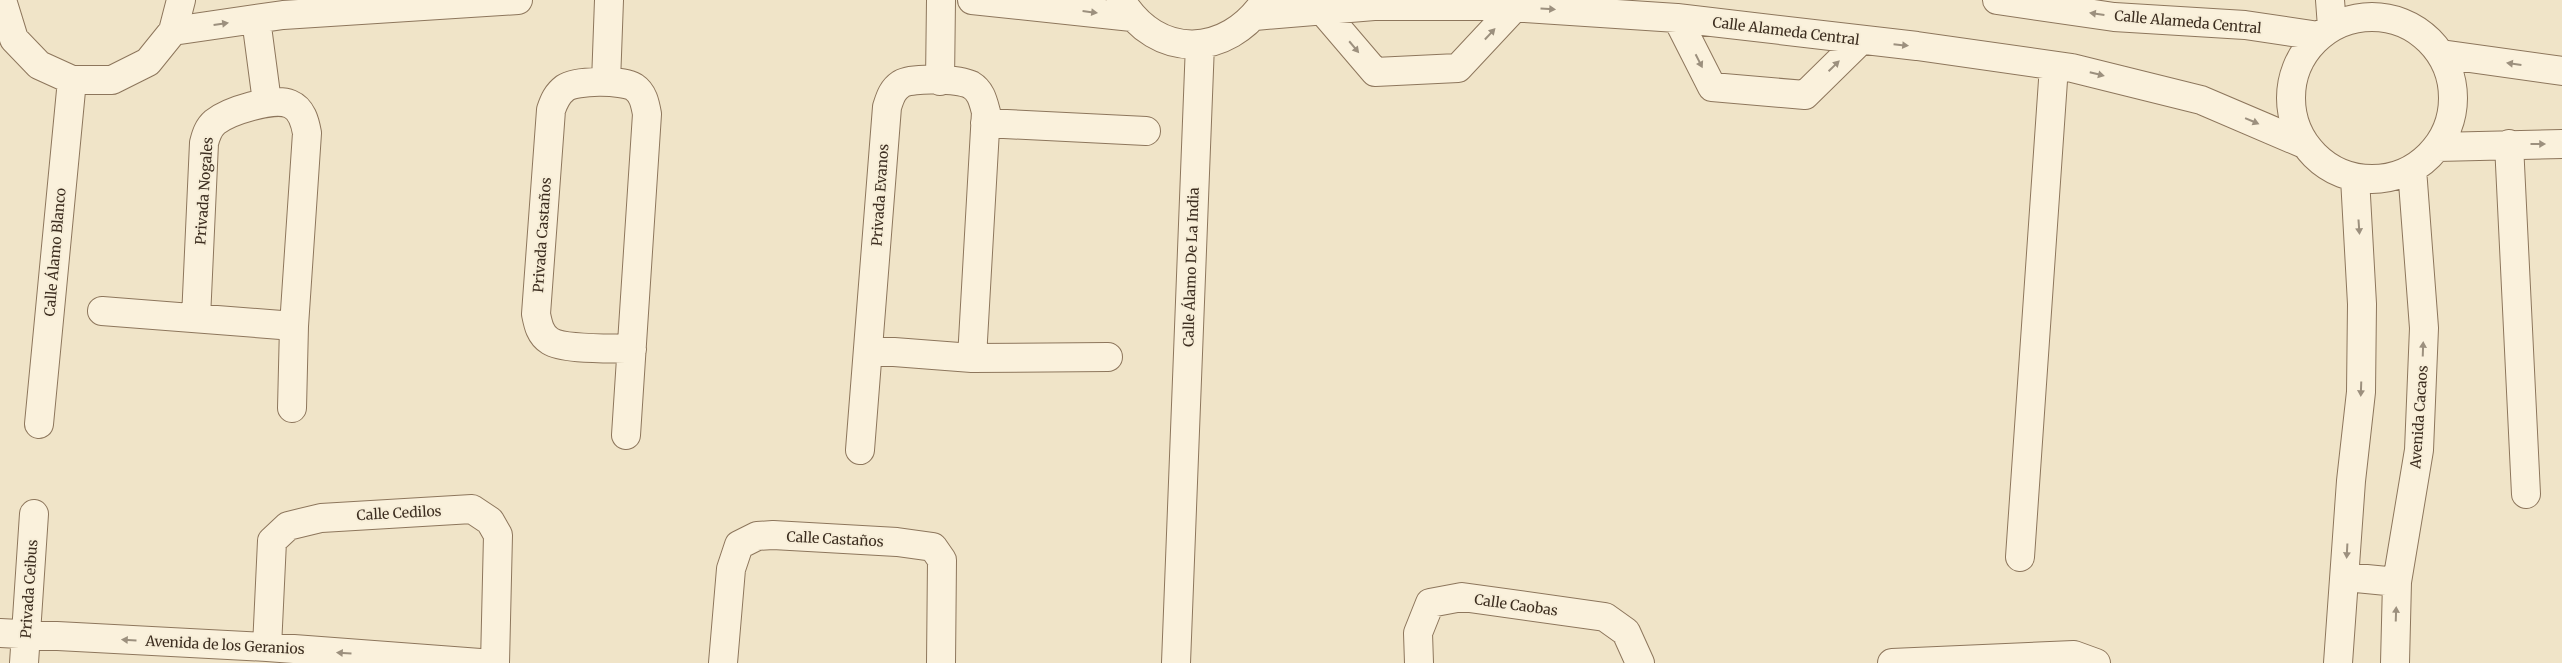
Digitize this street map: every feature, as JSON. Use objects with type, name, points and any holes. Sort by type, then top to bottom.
[{"type":"street","points":[[2,0],[7,40],[39,65],[72,80],[112,80],[148,62],[173,30],[180,0]]},
{"type":"street","points":[[173,30],[256,19],[379,7],[518,0]]},
{"type":"street","points":[[606,82],[609,0]]},
{"type":"street","points":[[940,81],[941,0]]},
{"type":"street","points":[[972,0],[1127,8],[1147,30],[1163,39],[1182,44],[1200,44],[1227,37],[1240,30],[1261,8]]},
{"type":"street","name":"Calle Alameda Central","points":[[1997,0],[2114,16],[2172,10],[2245,25],[2326,31]]},
{"type":"street","points":[[2326,31],[2330,0]]},
{"type":"street","name":"Calle Alameda Central","points":[[1261,8],[1322,10],[1374,6],[1515,7],[1677,18],[1861,40],[2054,66],[2201,100],[2304,144]]},
{"type":"street","points":[[1322,10],[1375,72],[1458,68],[1515,7]]},
{"type":"street","points":[[2387,9],[2427,37],[2442,54],[2450,72],[2454,92],[2453,111],[2447,131],[2437,148],[2426,160],[2394,177],[2375,180],[2355,178],[2326,166],[2304,144],[2294,123],[2291,91],[2293,76],[2303,54],[2326,31],[2387,9]]},
{"type":"street","points":[[1677,18],[1712,87],[1805,95],[1861,40]]},
{"type":"street","points":[[256,19],[267,102]]},
{"type":"street","name":"Calle Álamo De La India","points":[[1176,663],[1200,44]]},
{"type":"street","points":[[2442,54],[2562,71]]},
{"type":"street","points":[[2020,557],[2054,66]]},
{"type":"street","name":"Calle Álamo Blanco","points":[[39,424],[72,80]]},
{"type":"street","name":"Privada Evanos","points":[[860,450],[887,107],[892,93],[902,83],[917,80],[957,81],[972,86],[982,97],[986,112],[972,358]]},
{"type":"street","name":"Privada Castaños","points":[[626,436],[632,349],[647,114],[644,98],[634,87],[618,82],[581,83],[566,86],[556,96],[551,110],[536,314],[539,329],[549,341],[563,345],[632,349]]},
{"type":"street","name":"Privada Nogales","points":[[196,318],[204,143],[207,132],[214,123],[225,117],[267,102],[291,104],[303,116],[307,133],[294,326],[292,408]]},
{"type":"street","points":[[985,123],[1146,131]]},
{"type":"street","points":[[2437,148],[2509,144],[2562,144]]},
{"type":"street","points":[[2509,144],[2526,494]]},
{"type":"street","name":"Avenida Cacaos","points":[[2395,663],[2397,582],[2419,450],[2424,328],[2412,169]]},
{"type":"street","points":[[2338,663],[2346,577],[2351,480],[2361,392],[2362,304],[2355,178]]},
{"type":"street","points":[[102,311],[294,326]]},
{"type":"street","points":[[868,350],[972,358],[1108,357]]},
{"type":"street","name":"Calle Cedilos","points":[[267,647],[272,541],[288,526],[321,518],[472,509],[490,521],[498,535],[495,663]]},
{"type":"street","name":"Privada Ceibus","points":[[24,663],[13,634],[34,514]]},
{"type":"street","name":"Calle Castaños","points":[[723,663],[731,569],[739,545],[757,536],[774,535],[897,542],[933,547],[942,560],[941,663]]},
{"type":"street","points":[[2346,577],[2397,582]]},
{"type":"street","name":"Calle Caobas","points":[[1419,663],[1418,633],[1430,603],[1462,597],[1605,617],[1626,632],[1640,663]]},
{"type":"street","name":"Avenida de los Geranios","points":[[13,634],[267,647],[480,663]]},
{"type":"street","points":[[1892,663],[2074,655],[2096,663]]}]
